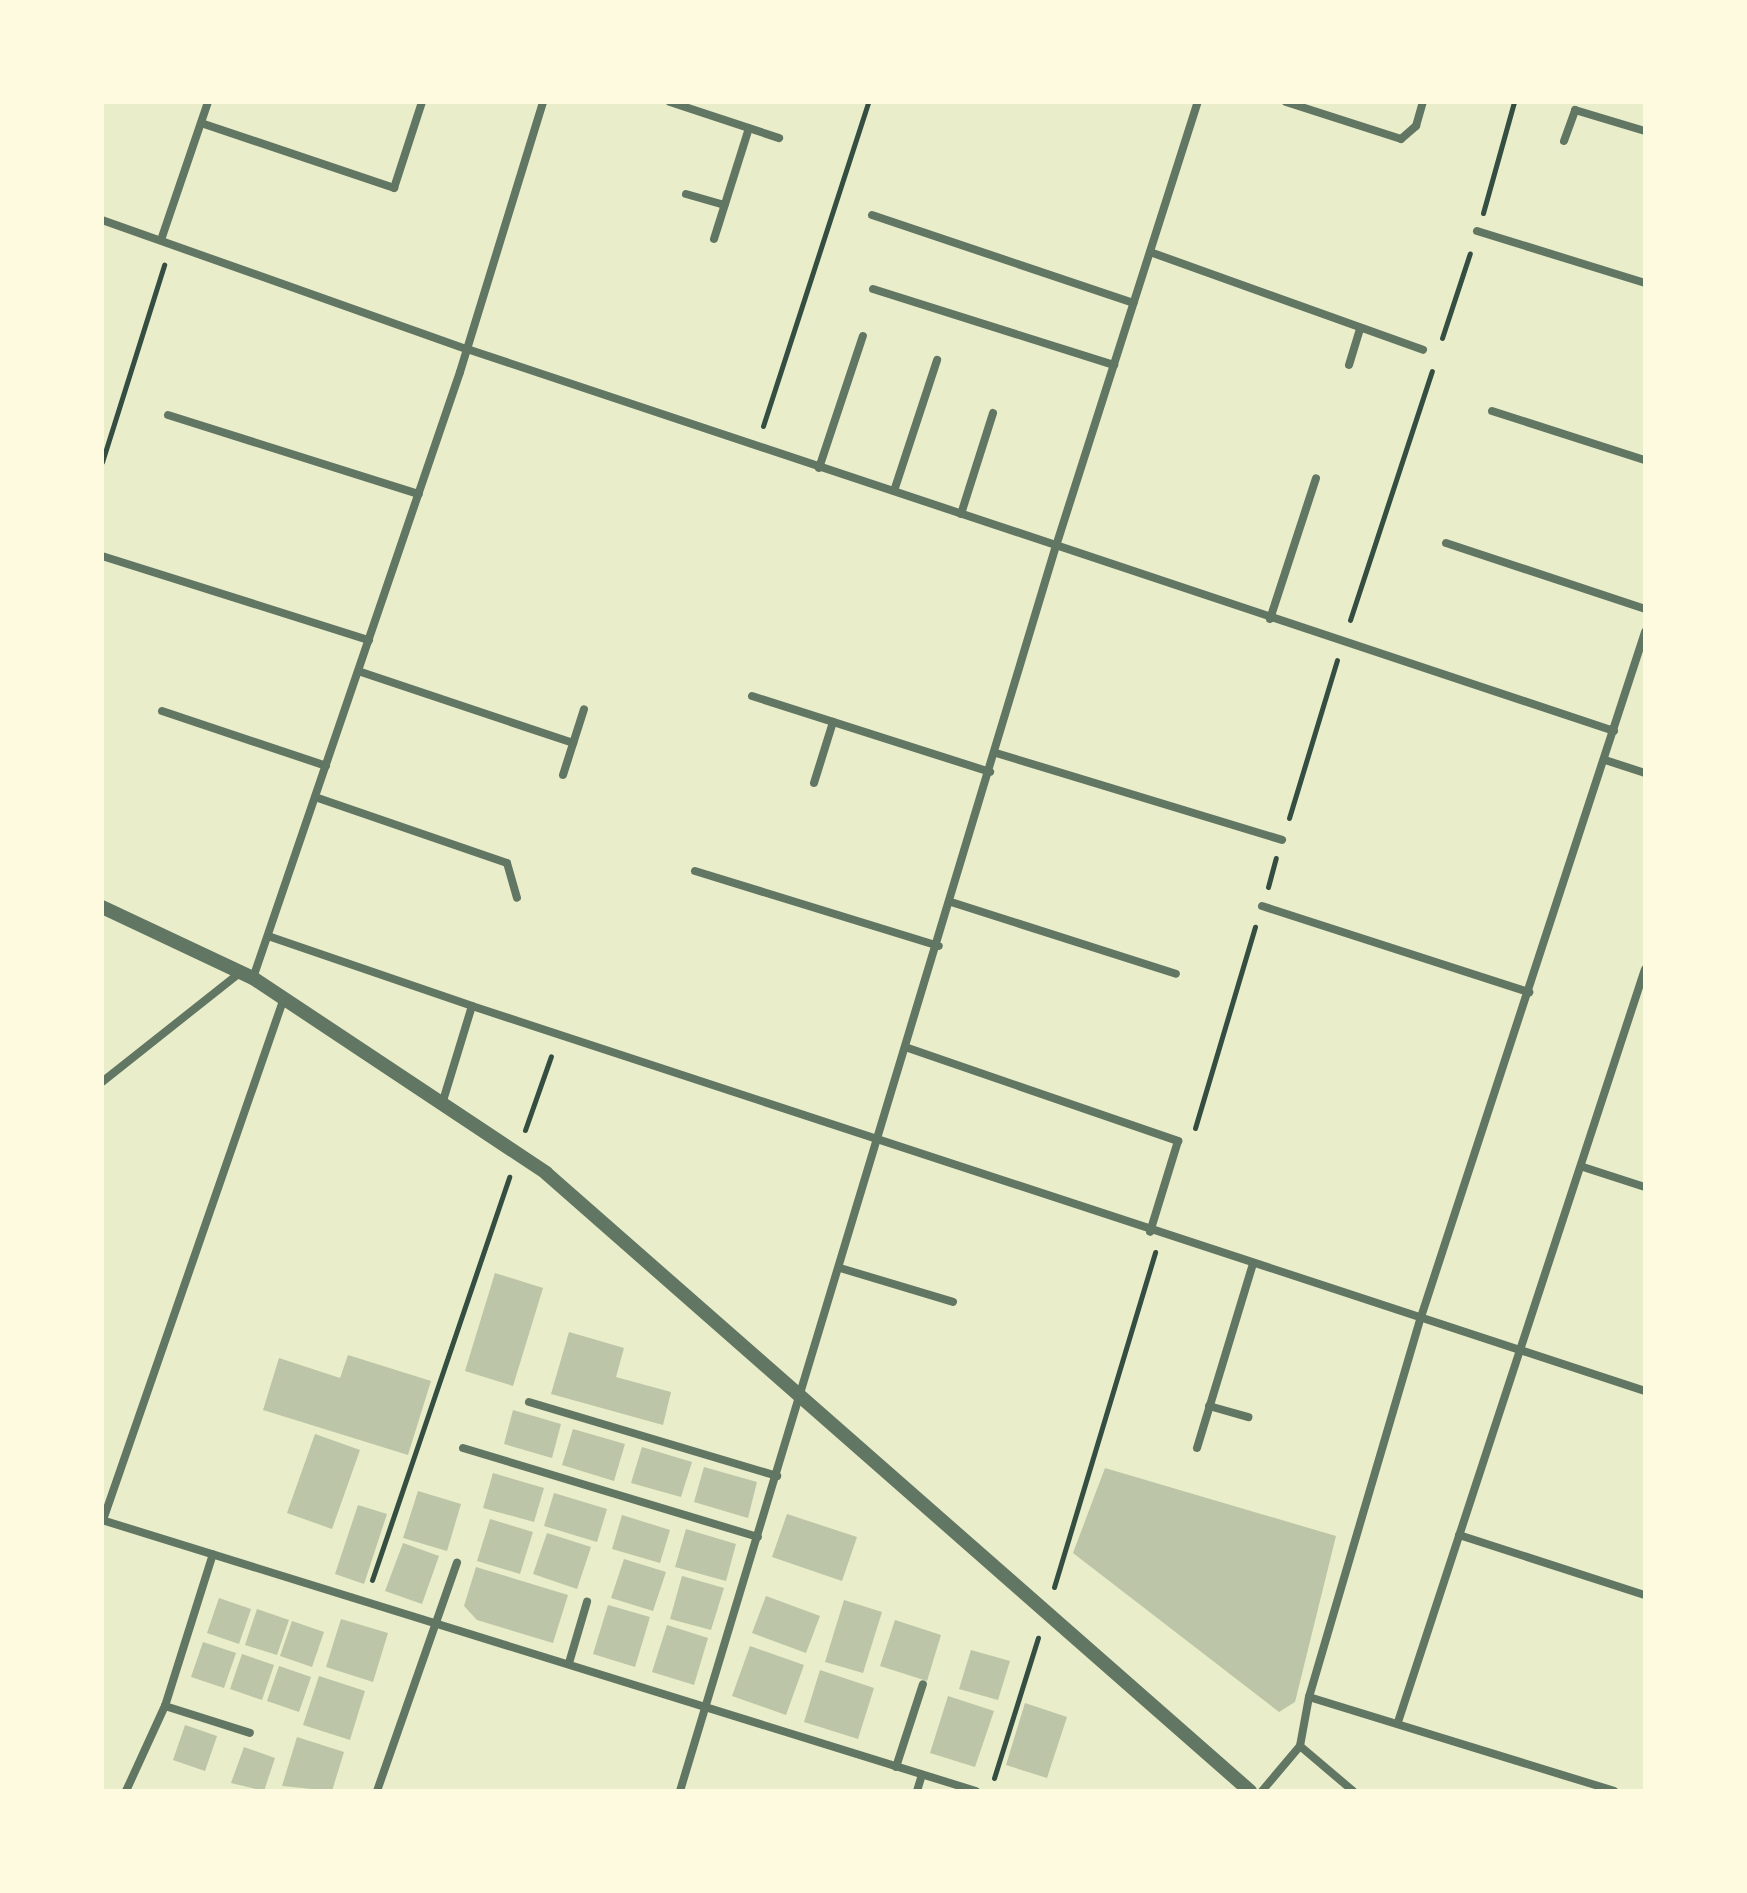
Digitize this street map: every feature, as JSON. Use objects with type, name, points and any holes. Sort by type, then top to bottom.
[{"type":"street","points":[[161,240],[208,102]]},
{"type":"street","points":[[201,123],[394,188],[422,102]]},
{"type":"street","points":[[102,1082],[247,975],[268,936],[467,349],[543,102]]},
{"type":"street","points":[[670,102],[779,138]]},
{"type":"street","points":[[680,1791],[939,946],[1056,546],[1198,102]]},
{"type":"street","points":[[1286,102],[1401,139],[1416,126],[1423,102]]},
{"type":"street","points":[[1564,141],[1575,110],[1645,131]]},
{"type":"street","points":[[714,239],[749,128]]},
{"type":"street","points":[[686,194],[724,205]]},
{"type":"street","points":[[872,215],[1134,303]]},
{"type":"street","points":[[102,220],[467,349],[819,468],[1614,731]]},
{"type":"street","points":[[1477,231],[1645,283]]},
{"type":"street","points":[[1150,252],[1423,350]]},
{"type":"street","points":[[873,289],[1114,365]]},
{"type":"street","points":[[1349,365],[1360,328]]},
{"type":"street","points":[[819,468],[863,336]]},
{"type":"street","points":[[894,491],[937,360]]},
{"type":"street","points":[[1492,411],[1645,460]]},
{"type":"street","points":[[961,514],[993,413]]},
{"type":"street","points":[[168,415],[419,494]]},
{"type":"street","points":[[1270,619],[1316,478]]},
{"type":"street","points":[[1446,543],[1645,609]]},
{"type":"street","points":[[102,556],[369,640]]},
{"type":"street","points":[[1262,1791],[1300,1746],[1309,1697],[1421,1317],[1645,632]]},
{"type":"street","points":[[358,671],[573,743]]},
{"type":"street","points":[[752,696],[990,772]]},
{"type":"street","points":[[563,775],[584,709]]},
{"type":"street","points":[[162,711],[326,766]]},
{"type":"street","points":[[814,783],[833,722]]},
{"type":"street","points":[[996,753],[1282,840]]},
{"type":"street","points":[[1605,760],[1645,773]]},
{"type":"street","points":[[315,797],[507,863],[517,898]]},
{"type":"street","points":[[695,871],[939,946]]},
{"type":"street","points":[[951,902],[1176,974]]},
{"type":"street","points":[[1262,906],[1529,992]]},
{"type":"street","points":[[102,907],[247,975],[546,1173],[1250,1791]]},
{"type":"street","points":[[268,936],[1155,1234],[1645,1391]]},
{"type":"street","points":[[1398,1722],[1583,1167],[1643,984],[1645,969]]},
{"type":"street","points":[[284,998],[102,1520],[976,1791]]},
{"type":"street","points":[[442,1104],[472,1006]]},
{"type":"street","points":[[908,1048],[1178,1141],[1155,1234]]},
{"type":"street","points":[[1583,1167],[1645,1187]]},
{"type":"street","points":[[1197,1448],[1253,1264]]},
{"type":"street","points":[[840,1268],[953,1302]]},
{"type":"street","points":[[529,1402],[777,1476]]},
{"type":"street","points":[[1209,1406],[1248,1417]]},
{"type":"street","points":[[463,1448],[758,1537]]},
{"type":"street","points":[[1459,1535],[1645,1595]]},
{"type":"street","points":[[126,1791],[165,1706],[213,1554]]},
{"type":"street","points":[[377,1791],[457,1563]]},
{"type":"street","points":[[569,1663],[587,1602]]},
{"type":"street","points":[[896,1767],[923,1684]]},
{"type":"street","points":[[1309,1697],[1614,1791]]},
{"type":"street","points":[[165,1706],[250,1733]]},
{"type":"street","points":[[1300,1746],[1353,1791]]},
{"type":"street","points":[[917,1791],[922,1775]]},
{"type":"path","points":[[756,446],[868,102]]},
{"type":"path","points":[[1439,349],[1514,102]]},
{"type":"path","points":[[102,462],[171,244]]},
{"type":"path","points":[[1178,1141],[1194,1129],[1342,643],[1434,363]]},
{"type":"path","points":[[365,1600],[558,1035]]},
{"type":"path","points":[[990,1791],[1046,1613],[1155,1234]]},
{"type":"building","points":[[495,1273],[543,1288],[513,1386],[465,1371]]},
{"type":"building","points":[[569,1332],[624,1348],[616,1377],[671,1392],[663,1425],[551,1394]]},
{"type":"building","points":[[348,1355],[431,1381],[408,1455],[263,1410],[279,1358],[340,1378]]},
{"type":"building","points":[[513,1410],[561,1424],[552,1458],[504,1444]]},
{"type":"building","points":[[573,1429],[625,1444],[614,1481],[562,1465]]},
{"type":"building","points":[[315,1434],[360,1450],[332,1529],[287,1513]]},
{"type":"building","points":[[642,1447],[692,1462],[681,1497],[631,1483]]},
{"type":"building","points":[[704,1467],[757,1482],[748,1518],[694,1502]]},
{"type":"building","points":[[1105,1468],[1336,1536],[1295,1702],[1279,1712],[1073,1553]]},
{"type":"building","points":[[493,1473],[544,1488],[534,1522],[483,1508]]},
{"type":"building","points":[[418,1491],[461,1504],[447,1551],[403,1538]]},
{"type":"building","points":[[554,1493],[607,1509],[597,1542],[544,1526]]},
{"type":"building","points":[[358,1505],[387,1514],[364,1584],[335,1574]]},
{"type":"building","points":[[787,1514],[857,1537],[842,1581],[772,1557]]},
{"type":"building","points":[[622,1515],[670,1530],[660,1563],[612,1549]]},
{"type":"building","points":[[490,1519],[533,1532],[520,1574],[477,1561]]},
{"type":"building","points":[[686,1529],[736,1544],[726,1581],[675,1567]]},
{"type":"building","points":[[547,1533],[591,1547],[577,1589],[533,1574]]},
{"type":"building","points":[[403,1543],[439,1556],[422,1604],[385,1591]]},
{"type":"building","points":[[624,1559],[666,1572],[653,1611],[611,1598]]},
{"type":"building","points":[[476,1567],[568,1595],[553,1643],[477,1620],[464,1606]]},
{"type":"building","points":[[682,1576],[724,1588],[711,1630],[670,1619]]},
{"type":"building","points":[[766,1596],[820,1616],[806,1653],[752,1633]]},
{"type":"building","points":[[219,1598],[251,1609],[239,1644],[207,1633]]},
{"type":"building","points":[[844,1600],[882,1612],[863,1673],[825,1662]]},
{"type":"building","points":[[608,1605],[650,1617],[635,1667],[593,1654]]},
{"type":"building","points":[[257,1609],[289,1620],[277,1655],[245,1645]]},
{"type":"building","points":[[341,1619],[388,1633],[373,1682],[326,1667]]},
{"type":"building","points":[[895,1620],[941,1635],[927,1681],[880,1666]]},
{"type":"building","points":[[292,1621],[324,1632],[312,1667],[280,1656]]},
{"type":"building","points":[[667,1625],[708,1638],[694,1685],[652,1672]]},
{"type":"building","points":[[203,1642],[236,1653],[224,1688],[191,1677]]},
{"type":"building","points":[[750,1646],[804,1665],[786,1715],[732,1696]]},
{"type":"building","points":[[971,1650],[1010,1661],[998,1700],[959,1689]]},
{"type":"building","points":[[242,1654],[274,1665],[262,1700],[230,1689]]},
{"type":"building","points":[[279,1666],[311,1677],[299,1712],[267,1701]]},
{"type":"building","points":[[820,1670],[874,1688],[858,1739],[804,1722]]},
{"type":"building","points":[[319,1676],[365,1691],[350,1740],[303,1725]]},
{"type":"building","points":[[948,1696],[994,1711],[975,1767],[930,1753]]},
{"type":"building","points":[[1025,1703],[1067,1717],[1047,1778],[1006,1765]]},
{"type":"building","points":[[185,1725],[217,1736],[205,1771],[173,1760]]},
{"type":"building","points":[[297,1737],[344,1752],[332,1791],[282,1786]]},
{"type":"building","points":[[244,1747],[275,1758],[264,1791],[231,1783]]}]
